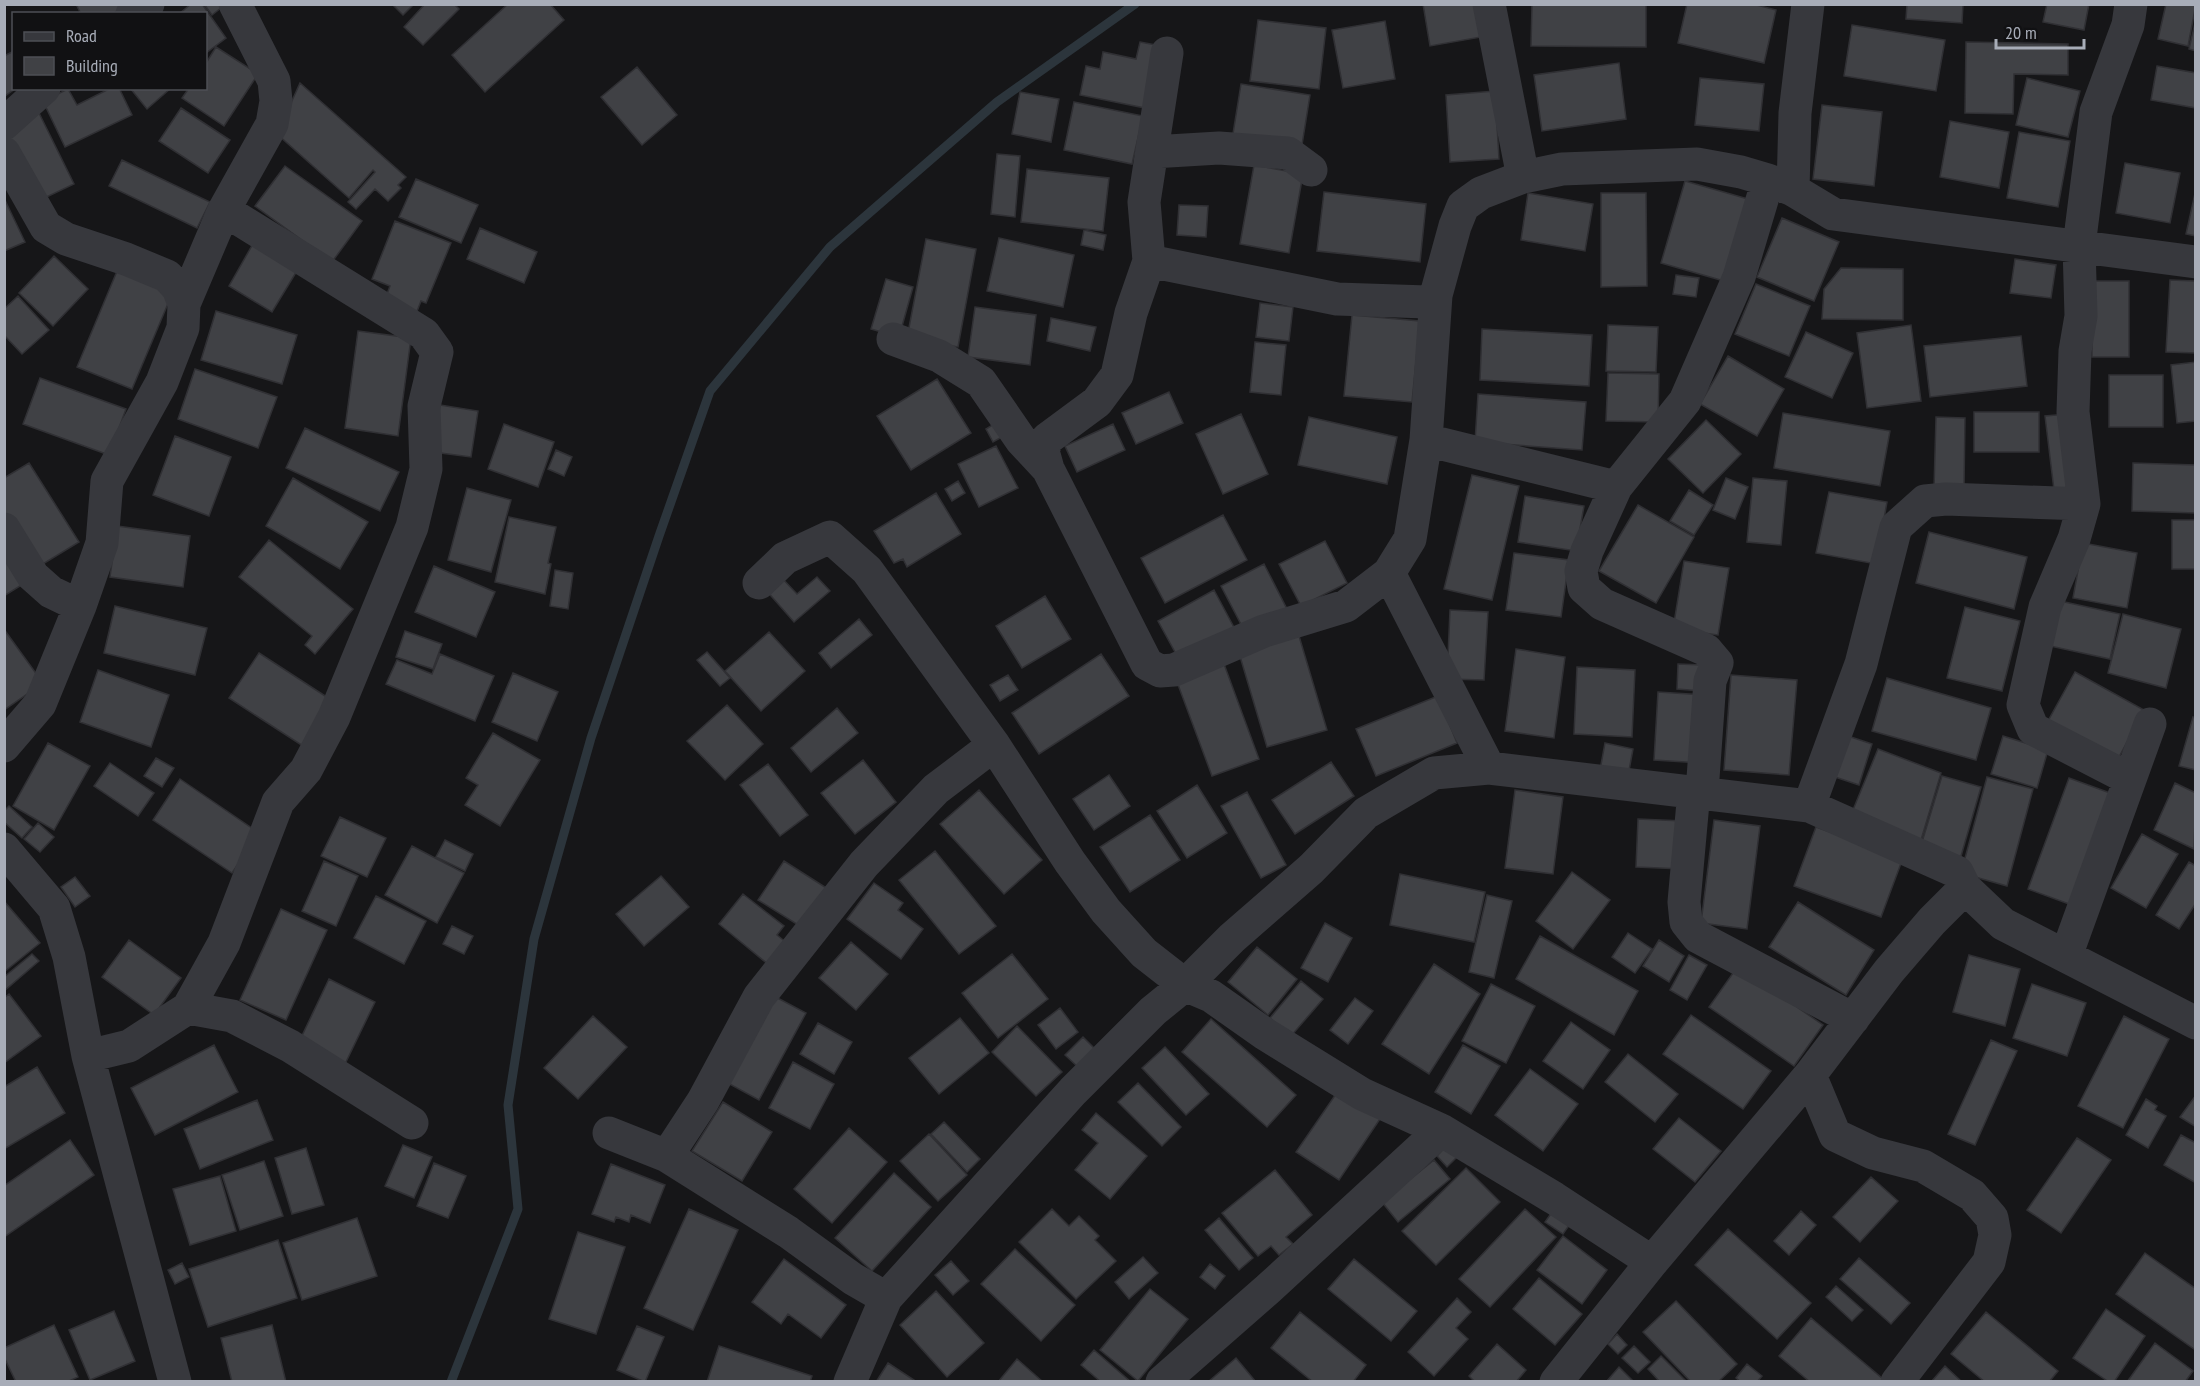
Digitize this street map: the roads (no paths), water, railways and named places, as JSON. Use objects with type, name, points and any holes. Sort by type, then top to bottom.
[{"type":"street","points":[[135,12],[148,4]]},
{"type":"street","points":[[4,746],[40,704],[80,606],[102,543],[107,481],[162,382],[183,328],[184,304],[224,210],[272,124],[276,101],[274,81],[235,4]]},
{"type":"street","points":[[1489,4],[1523,177]]},
{"type":"street","points":[[1808,4],[1795,113],[1780,185],[1685,401],[1616,487],[1587,551],[1581,571],[1584,588],[1602,604],[1706,650],[1716,663],[1710,681],[1684,902],[1686,922],[1698,937],[1853,1019]]},
{"type":"street","points":[[2130,779],[2033,729],[2023,705],[2045,607],[2073,539],[2084,504],[2073,412],[2075,351],[2081,316],[2079,246],[2096,112],[2128,25],[2131,4]]},
{"type":"street","points":[[1167,53],[1144,202],[1149,261],[1131,313],[1117,375],[1097,402],[1047,439],[1043,451],[1048,469],[1147,664],[1160,671],[1174,670],[1264,631],[1346,606],[1389,573],[1410,539],[1426,440],[1436,295],[1455,226],[1463,206],[1481,193],[1523,177],[1562,169],[1697,164],[1741,172],[1780,185],[1833,214],[2196,262]]},
{"type":"street","points":[[4,124],[42,90]]},
{"type":"street","points":[[1152,152],[1219,148],[1288,153],[1311,170]]},
{"type":"street","points":[[4,153],[46,227],[66,239],[167,276],[178,288],[184,304]]},
{"type":"street","points":[[88,1056],[129,1046],[188,1008],[224,943],[278,802],[306,770],[334,717],[412,527],[426,469],[424,406],[437,352],[424,334],[224,210]]},
{"type":"street","points":[[1149,261],[1337,299],[1427,302],[1436,295]]},
{"type":"street","points":[[893,339],[939,356],[981,382],[1021,440],[1048,469]]},
{"type":"street","points":[[1426,440],[1616,487]]},
{"type":"street","points":[[1809,806],[1861,664],[1896,527],[1925,501],[1946,499],[2084,504]]},
{"type":"street","points":[[4,529],[33,576],[51,592],[80,606]]},
{"type":"street","points":[[759,583],[785,558],[830,537],[867,570],[994,745],[1070,862],[1106,911],[1144,952],[1185,985],[1211,996],[1265,1034],[1362,1094],[1442,1130],[1554,1198],[1652,1262]]},
{"type":"street","points":[[1389,573],[1489,768]]},
{"type":"street","points":[[2066,956],[2150,724]]},
{"type":"street","points":[[667,1156],[703,1101],[759,997],[864,864],[936,789],[994,745]]},
{"type":"street","points":[[850,1382],[886,1298],[1073,1091],[1153,1011],[1185,985],[1232,938],[1311,868],[1366,813],[1434,773],[1489,768],[1809,806],[1957,872],[1965,888],[2003,924],[2196,1023]]},
{"type":"street","points":[[4,849],[54,908],[69,957],[88,1056],[175,1382]]},
{"type":"street","points":[[1556,1382],[1652,1262],[1810,1075],[1889,972],[1932,921],[1965,888]]},
{"type":"street","points":[[188,1008],[232,1016],[356,1085],[412,1123]]},
{"type":"street","points":[[1810,1075],[1835,1135],[1873,1153],[1923,1166],[1972,1195],[1992,1218],[1995,1235],[1989,1262],[1897,1382]]},
{"type":"street","points":[[1162,1382],[1442,1130]]},
{"type":"street","points":[[609,1133],[667,1156],[788,1232],[853,1279],[886,1298]]},
{"type":"waterway","points":[[451,1382],[518,1209],[508,1105],[534,939],[591,738],[710,391],[830,247],[997,102],[1135,4]]}]
